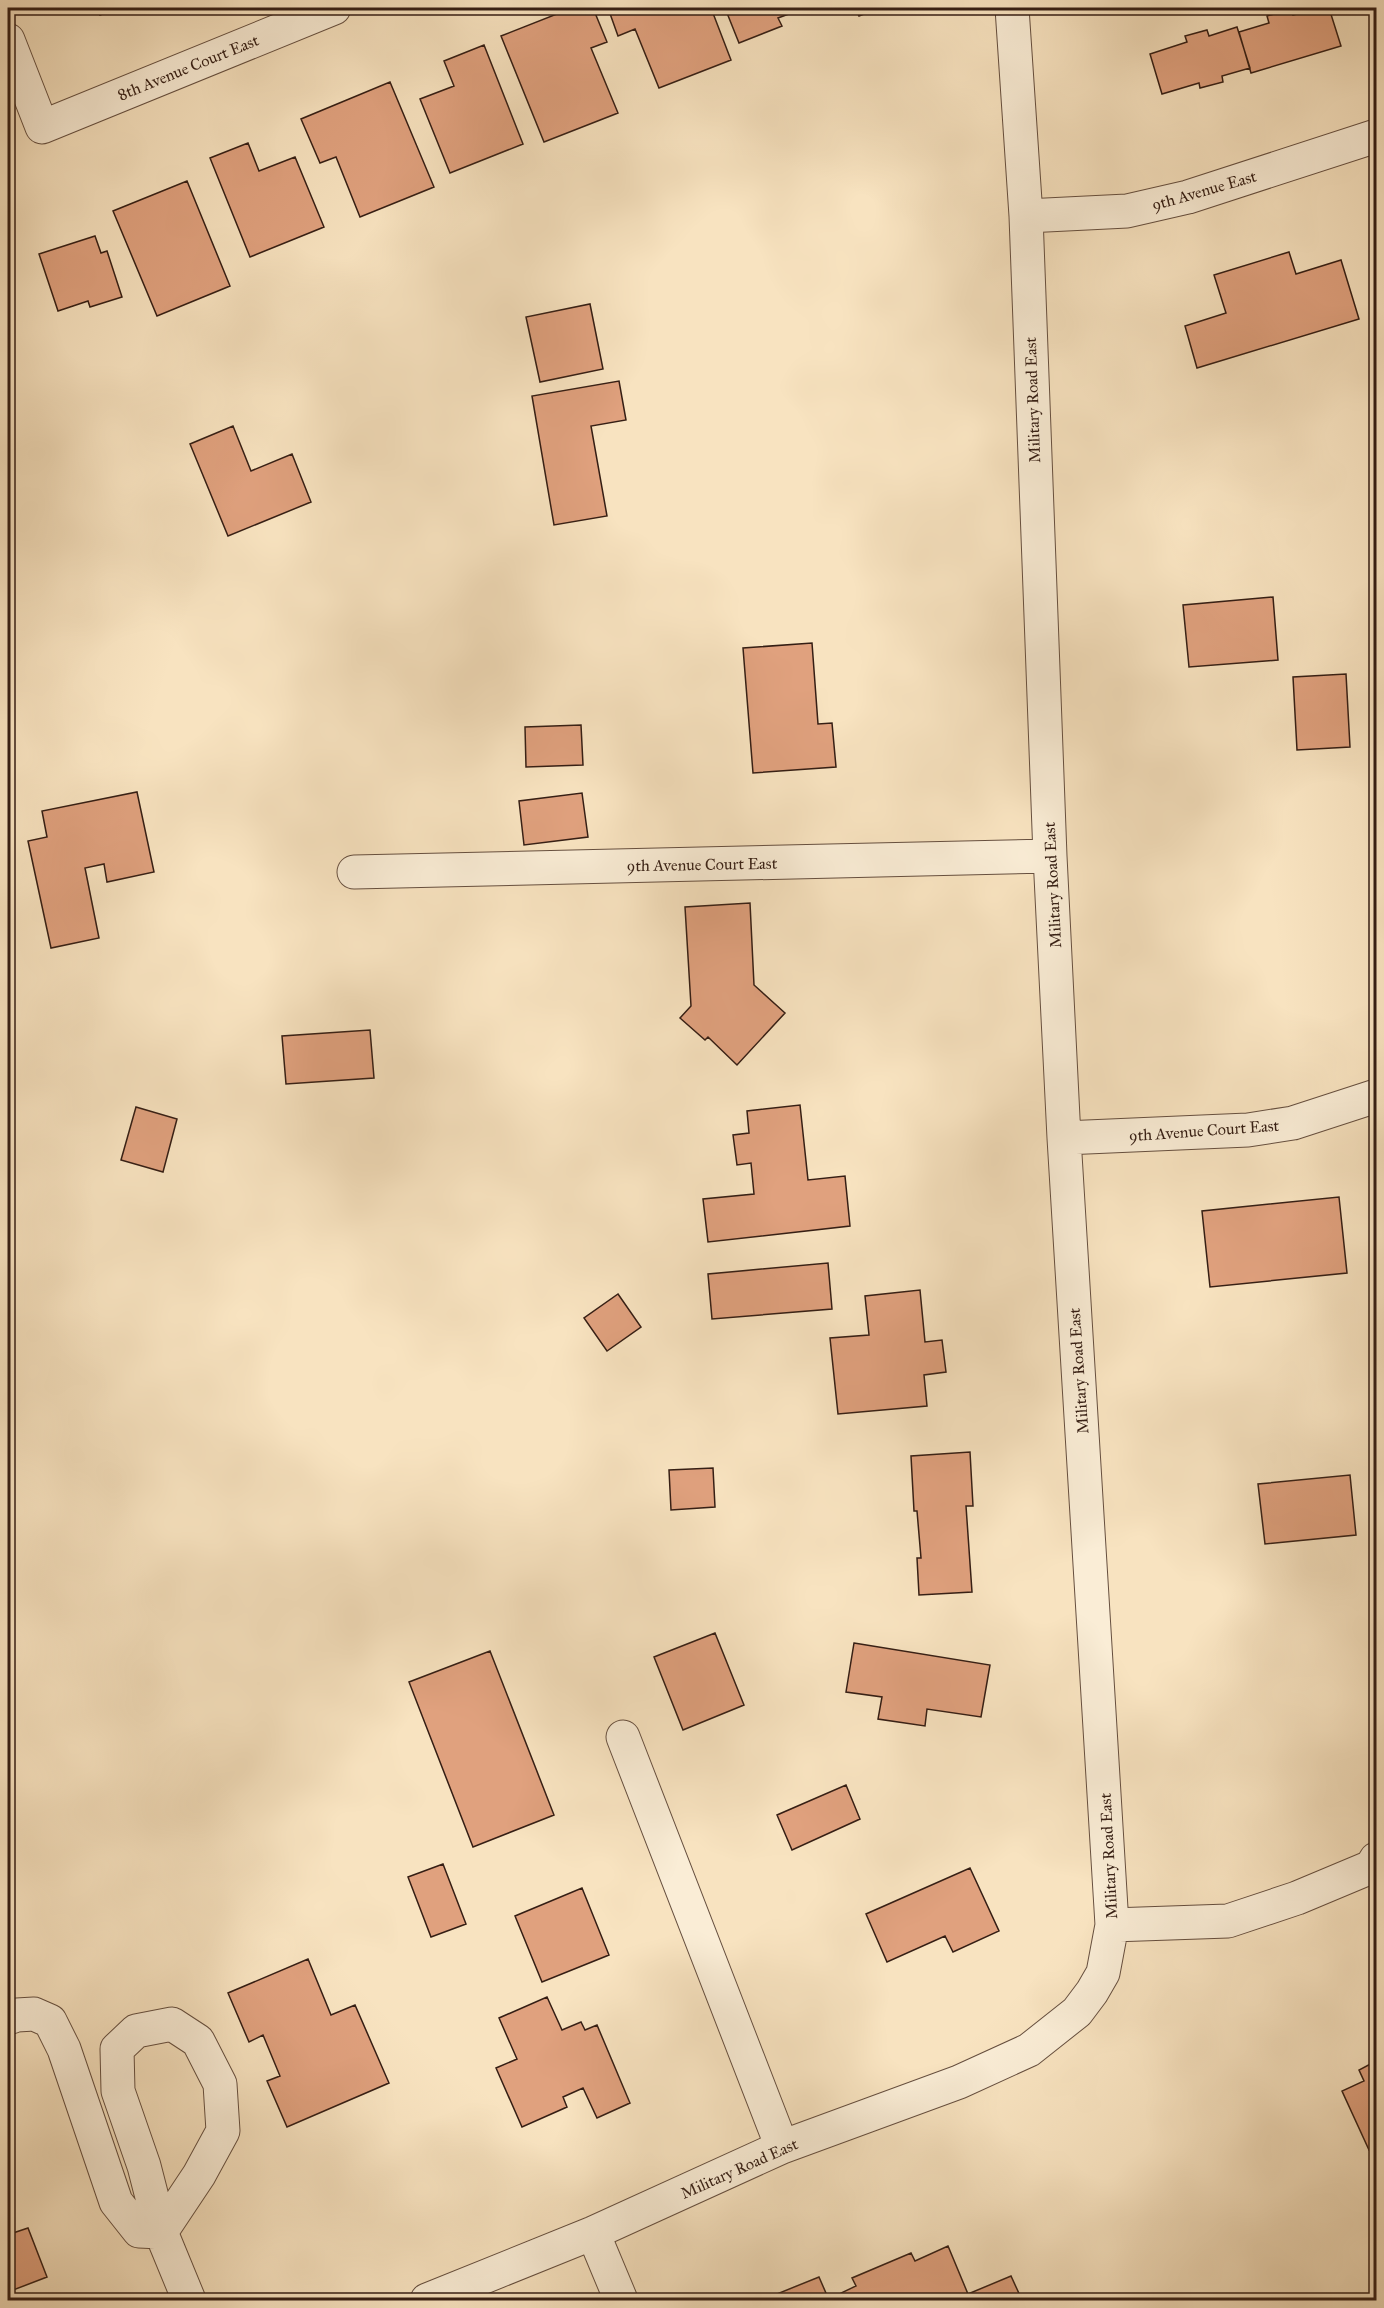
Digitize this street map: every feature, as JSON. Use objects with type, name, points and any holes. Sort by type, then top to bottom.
[{"type":"street","name":"8th Avenue Court East","points":[[8,40],[42,127],[334,8]]},
{"type":"street","name":"Military Road East","points":[[427,2301],[593,2233],[782,2147],[959,2082],[1029,2050],[1077,2012],[1103,1973],[1112,1925],[1064,1138],[1050,856],[1026,216],[1012,8]]},
{"type":"street","name":"9th Avenue East","points":[[1026,216],[1127,210],[1188,197],[1377,136]]},
{"type":"street","name":"9th Avenue Court East","points":[[354,872],[1050,856]]},
{"type":"street","name":"9th Avenue Court East","points":[[1064,1138],[1248,1130],[1293,1123],[1377,1096]]},
{"type":"street","points":[[623,1737],[782,2147]]},
{"type":"street","points":[[1112,1925],[1228,1921],[1297,1898],[1371,1867],[1377,1859]]},
{"type":"street","points":[[8,2018],[17,2014],[34,2013],[50,2021],[64,2049],[116,2202],[139,2231],[161,2232]]},
{"type":"street","points":[[161,2232],[199,2175],[223,2131],[220,2084],[198,2041],[172,2024],[136,2031],[117,2049],[118,2091],[144,2166],[161,2232],[189,2301]]},
{"type":"street","points":[[593,2233],[621,2301]]},
{"type":"building","points":[[97,8],[119,8],[100,15]]},
{"type":"building","points":[[572,8],[593,8],[607,42],[591,48],[618,113],[544,142],[501,36]]},
{"type":"building","points":[[608,8],[711,8],[731,60],[659,88],[635,29],[618,36]]},
{"type":"building","points":[[725,8],[805,8],[778,18],[782,26],[739,43]]},
{"type":"building","points":[[855,8],[879,8],[859,16]]},
{"type":"building","points":[[1318,8],[1329,8],[1341,46],[1251,73],[1239,32],[1269,23],[1267,16],[1291,9],[1293,15]]},
{"type":"building","points":[[1237,27],[1250,68],[1222,76],[1223,82],[1200,88],[1199,83],[1162,94],[1150,54],[1187,42],[1185,36],[1207,30],[1209,36]]},
{"type":"building","points":[[484,45],[523,144],[450,173],[420,99],[454,86],[444,61]]},
{"type":"building","points":[[390,82],[434,187],[360,217],[336,157],[320,163],[301,119]]},
{"type":"building","points":[[248,143],[259,171],[295,157],[324,227],[250,257],[210,158]]},
{"type":"building","points":[[187,181],[230,286],[157,316],[113,211]]},
{"type":"building","points":[[95,236],[101,253],[107,251],[122,297],[90,307],[88,301],[58,311],[39,254]]},
{"type":"building","points":[[1289,252],[1296,274],[1341,260],[1359,319],[1197,368],[1185,326],[1226,313],[1214,275]]},
{"type":"building","points":[[590,304],[603,369],[540,382],[526,317]]},
{"type":"building","points":[[619,381],[626,420],[591,426],[607,516],[554,525],[532,396]]},
{"type":"building","points":[[233,426],[251,471],[292,454],[311,502],[228,536],[190,444]]},
{"type":"building","points":[[1273,597],[1278,660],[1189,667],[1183,605]]},
{"type":"building","points":[[812,643],[818,724],[832,723],[836,767],[753,773],[743,648]]},
{"type":"building","points":[[1346,674],[1350,747],[1297,750],[1293,677]]},
{"type":"building","points":[[581,725],[583,765],[526,767],[525,727]]},
{"type":"building","points":[[137,792],[154,872],[107,882],[104,864],[85,868],[99,938],[51,948],[28,841],[47,837],[42,811]]},
{"type":"building","points":[[582,793],[588,837],[524,845],[519,801]]},
{"type":"building","points":[[750,903],[754,985],[785,1013],[737,1065],[708,1037],[705,1040],[680,1018],[691,1006],[685,907]]},
{"type":"building","points":[[370,1030],[374,1078],[286,1084],[282,1036]]},
{"type":"building","points":[[800,1105],[808,1180],[845,1176],[850,1226],[708,1242],[703,1199],[754,1194],[751,1163],[737,1165],[733,1135],[749,1133],[747,1111]]},
{"type":"building","points":[[136,1107],[177,1119],[163,1172],[121,1160]]},
{"type":"building","points":[[1339,1197],[1347,1273],[1210,1287],[1202,1211]]},
{"type":"building","points":[[828,1263],[832,1309],[712,1319],[708,1274]]},
{"type":"building","points":[[920,1290],[925,1342],[942,1340],[946,1372],[924,1375],[927,1406],[838,1414],[830,1338],[869,1335],[865,1296]]},
{"type":"building","points":[[618,1294],[641,1327],[607,1351],[584,1318]]},
{"type":"building","points":[[970,1452],[973,1506],[966,1506],[972,1592],[919,1595],[917,1558],[921,1558],[917,1511],[914,1511],[911,1456]]},
{"type":"building","points":[[713,1468],[715,1507],[671,1510],[669,1470]]},
{"type":"building","points":[[1350,1475],[1356,1535],[1265,1544],[1258,1484]]},
{"type":"building","points":[[715,1633],[744,1705],[683,1730],[654,1657]]},
{"type":"building","points":[[854,1643],[990,1665],[981,1717],[927,1709],[925,1726],[878,1719],[882,1697],[846,1692]]},
{"type":"building","points":[[490,1651],[554,1815],[473,1847],[409,1682]]},
{"type":"building","points":[[846,1785],[860,1819],[792,1850],[777,1815]]},
{"type":"building","points":[[443,1864],[466,1924],[431,1937],[408,1877]]},
{"type":"building","points":[[970,1868],[999,1931],[953,1952],[945,1936],[887,1962],[866,1914]]},
{"type":"building","points":[[582,1888],[609,1955],[542,1982],[515,1916]]},
{"type":"building","points":[[308,1959],[331,2015],[355,2005],[389,2083],[287,2127],[267,2081],[280,2076],[263,2035],[249,2042],[228,1993]]},
{"type":"building","points":[[547,1997],[562,2030],[581,2022],[585,2030],[597,2025],[630,2103],[597,2118],[583,2088],[563,2097],[567,2107],[522,2127],[496,2068],[517,2059],[499,2018]]},
{"type":"building","points":[[1376,2061],[1376,2146],[1369,2150],[1342,2091],[1364,2081],[1359,2070]]},
{"type":"building","points":[[8,2219],[13,2233],[28,2228],[47,2277],[8,2292]]},
{"type":"building","points":[[948,2246],[968,2294],[1011,2276],[1022,2300],[844,2300],[841,2293],[856,2286],[852,2278],[911,2253],[915,2261]]},
{"type":"building","points":[[819,2277],[829,2300],[762,2300]]}]
